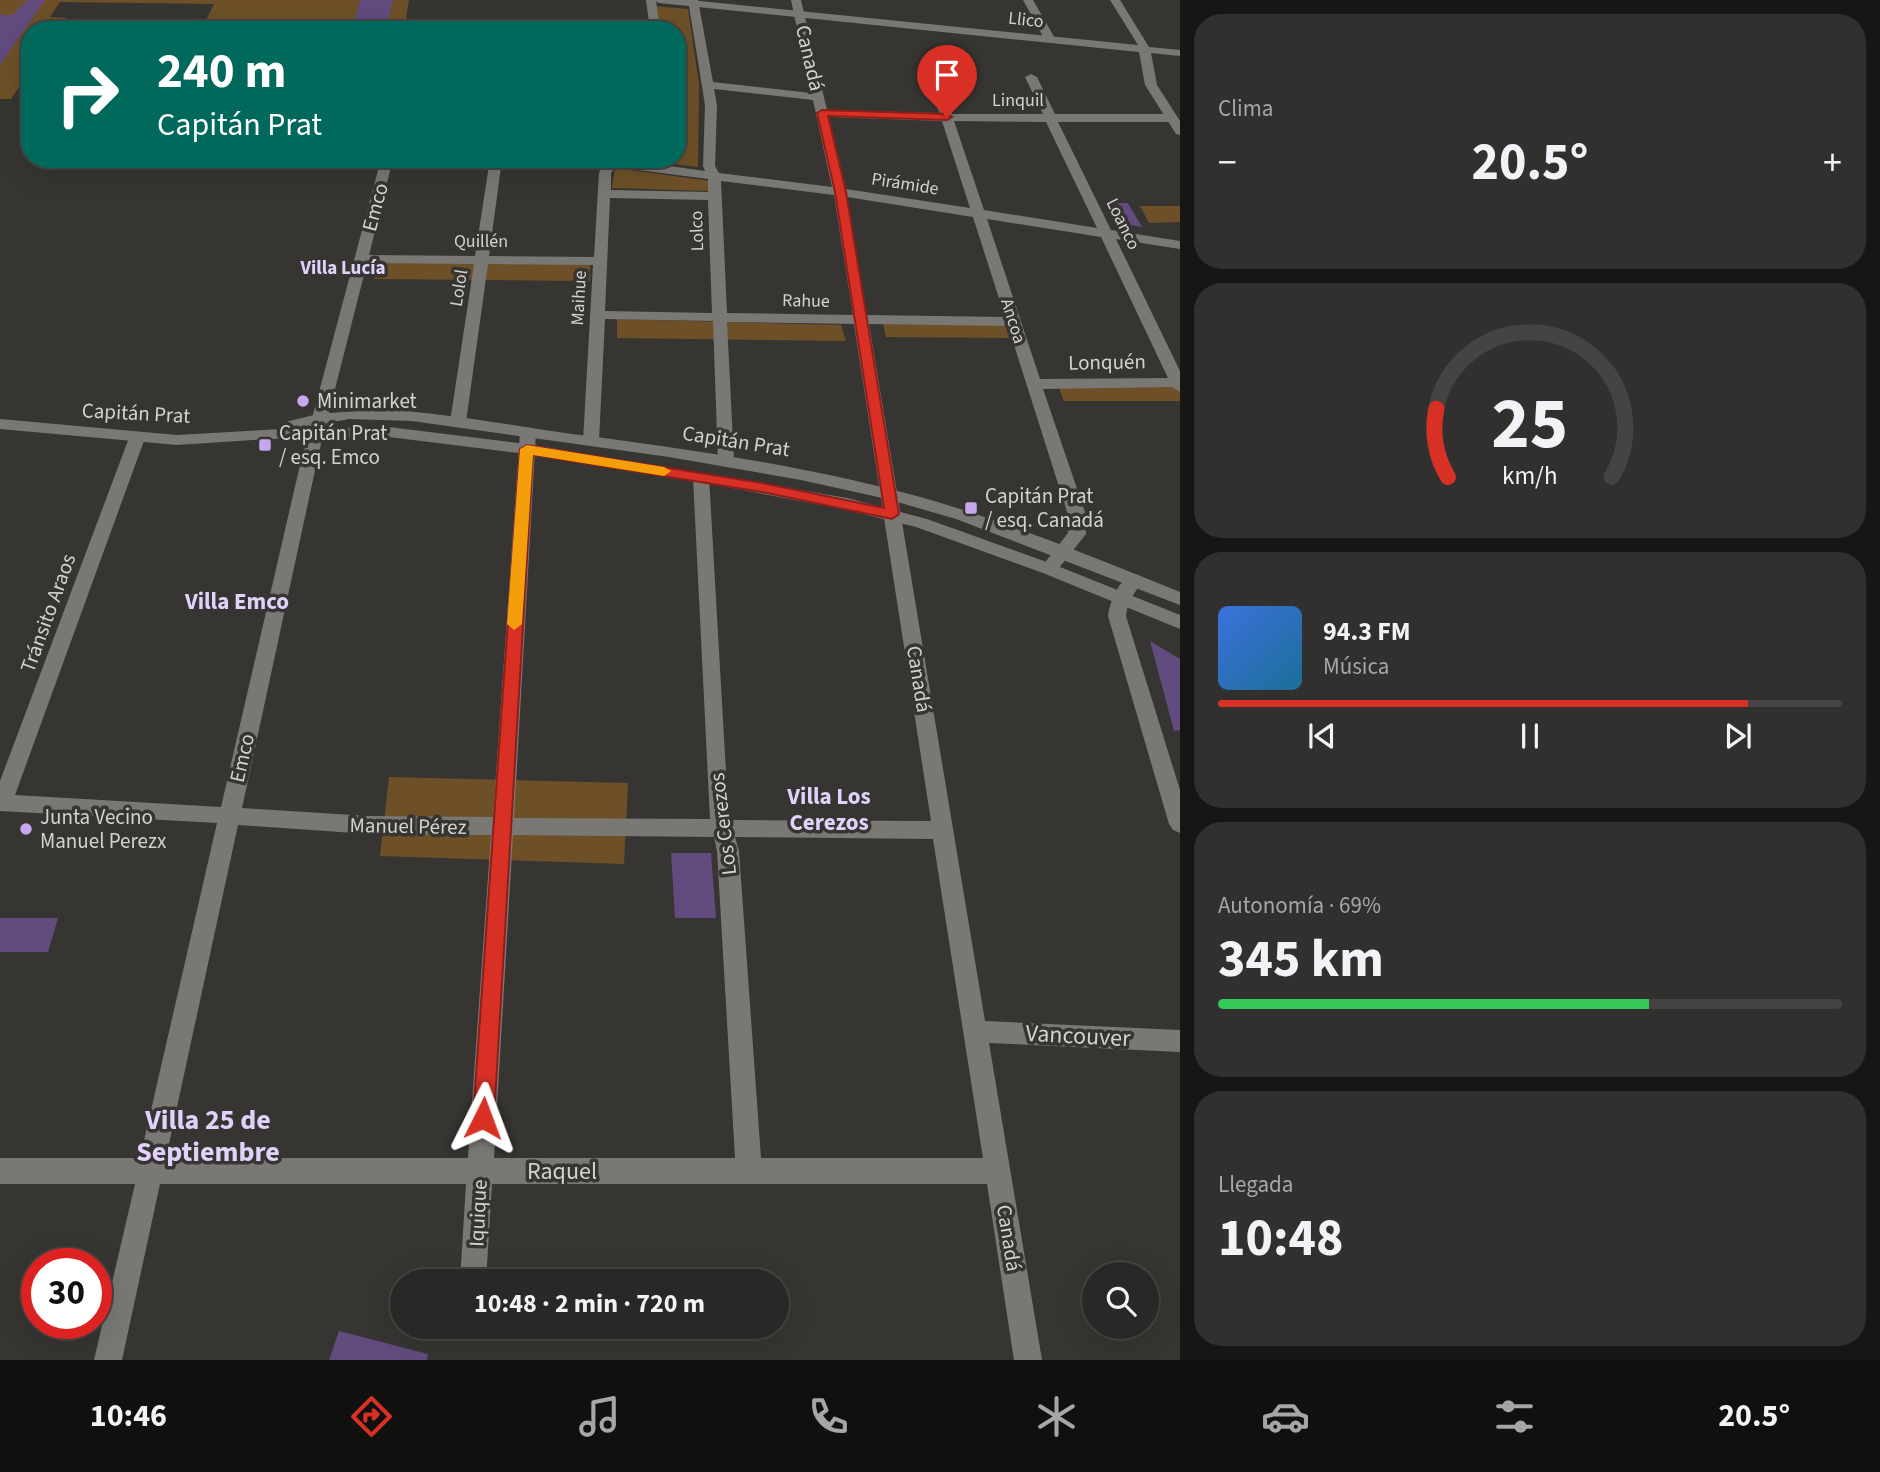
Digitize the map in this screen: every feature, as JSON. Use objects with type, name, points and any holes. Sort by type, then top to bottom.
[{"type":"street","points":[[651,0],[654,21]]},
{"type":"street","name":"Llico","points":[[659,0],[1180,53]]},
{"type":"street","name":"Canadá","points":[[796,0],[840,192],[1028,1360]]},
{"type":"street","points":[[1028,0],[1050,40]]},
{"type":"street","points":[[1115,0],[1146,50],[1151,85],[1180,131]]},
{"type":"street","name":"Lolco","points":[[693,2],[710,105],[709,166],[714,176],[726,462]]},
{"type":"street","name":"Ancoa","points":[[930,66],[1079,521],[1077,534],[1049,569]]},
{"type":"street","name":"Loanco","points":[[1031,77],[1179,384]]},
{"type":"street","points":[[707,85],[819,97]]},
{"type":"street","name":"Linquil","points":[[822,113],[947,117],[1171,118]]},
{"type":"street","name":"Emco","points":[[108,1360],[319,425],[385,168]]},
{"type":"street","name":"Lolol","points":[[458,422],[495,168]]},
{"type":"street","name":"Maihue","points":[[591,441],[604,194],[609,168]]},
{"type":"street","name":"Pirámide","points":[[660,168],[840,192],[1180,245]]},
{"type":"street","points":[[604,194],[715,196]]},
{"type":"street","name":"Quillén","points":[[361,259],[601,261]]},
{"type":"street","name":"Rahue","points":[[598,315],[1014,323]]},
{"type":"street","name":"Lonquén","points":[[1034,384],[1179,384]]},
{"type":"street","name":"Capitán Prat","points":[[0,424],[137,438],[195,440],[269,434],[372,413],[458,422],[527,441],[701,477],[969,518],[1180,599]]},
{"type":"street","name":"Capitán Prat","points":[[319,425],[527,441],[591,441],[726,462],[890,504],[953,533],[1180,622]]},
{"type":"street","name":"Tránsito Araos","points":[[1,803],[137,438]]},
{"type":"street","name":"Iquique","points":[[474,1269],[527,441]]},
{"type":"street","name":"Los Cerezos","points":[[701,477],[718,807],[728,851],[749,1171]]},
{"type":"street","points":[[1134,580],[1117,610],[1118,623],[1180,824]]},
{"type":"street","name":"Manuel Pérez","points":[[1,803],[368,825],[943,830]]},
{"type":"street","name":"Vancouver","points":[[976,1032],[1180,1041]]},
{"type":"street","name":"Raquel","points":[[0,1171],[998,1171]]},
{"type":"shaded area","points":[[0,0],[409,0],[406,21],[206,21],[214,4],[60,2],[50,17],[66,18],[64,21],[21,21],[21,84],[11,99],[0,99]]},
{"type":"shaded area","points":[[654,6],[688,9],[699,84],[698,167],[686,166],[686,21],[656,21]]},
{"type":"shaded area","points":[[615,168],[710,181],[710,191],[612,188]]},
{"type":"shaded area","points":[[1140,206],[1180,206],[1180,222],[1149,223]]},
{"type":"shaded area","points":[[378,262],[590,264],[590,281],[374,279]]},
{"type":"shaded area","points":[[617,319],[841,325],[846,341],[617,338]]},
{"type":"shaded area","points":[[883,324],[1006,325],[1009,338],[886,337]]},
{"type":"shaded area","points":[[1180,386],[1180,401],[1064,401],[1059,388]]},
{"type":"shaded area","points":[[389,777],[628,783],[624,864],[380,856]]},
{"type":"building","points":[[28,0],[45,0],[30,21],[21,21],[21,35],[0,65],[0,15],[12,15]]},
{"type":"building","points":[[360,0],[393,0],[388,21],[354,21]]},
{"type":"building","points":[[1107,203],[1128,203],[1142,227],[1119,223]]},
{"type":"building","points":[[1150,641],[1180,659],[1180,730],[1174,731]]},
{"type":"building","points":[[671,853],[711,853],[716,918],[675,918]]},
{"type":"building","points":[[0,918],[58,918],[48,952],[0,952]]},
{"type":"building","points":[[339,1331],[428,1354],[427,1360],[329,1360]]},
{"type":"slow traffic","points":[[514,624],[527,449],[664,471]]},
{"type":"place","name":"Minimarket","points":[[303,401]]},
{"type":"place","name":"Capitán Prat / esq. Emco","points":[[265,445]]},
{"type":"place","name":"Capitán Prat / esq. Canadá","points":[[971,508]]},
{"type":"place","name":"Junta Vecino Manuel Perezx","points":[[26,829]]},
{"type":"district","name":"Villa Lucía","points":[[343,268]]},
{"type":"district","name":"Villa Emco","points":[[237,601]]},
{"type":"district","name":"Villa Los Cerezos","points":[[829,809]]},
{"type":"district","name":"Villa 25 de Septiembre","points":[[208,1136]]},
{"type":"route","points":[[483,1118],[527,449],[762,487],[892,514],[840,192],[822,113],[947,117]]}]
